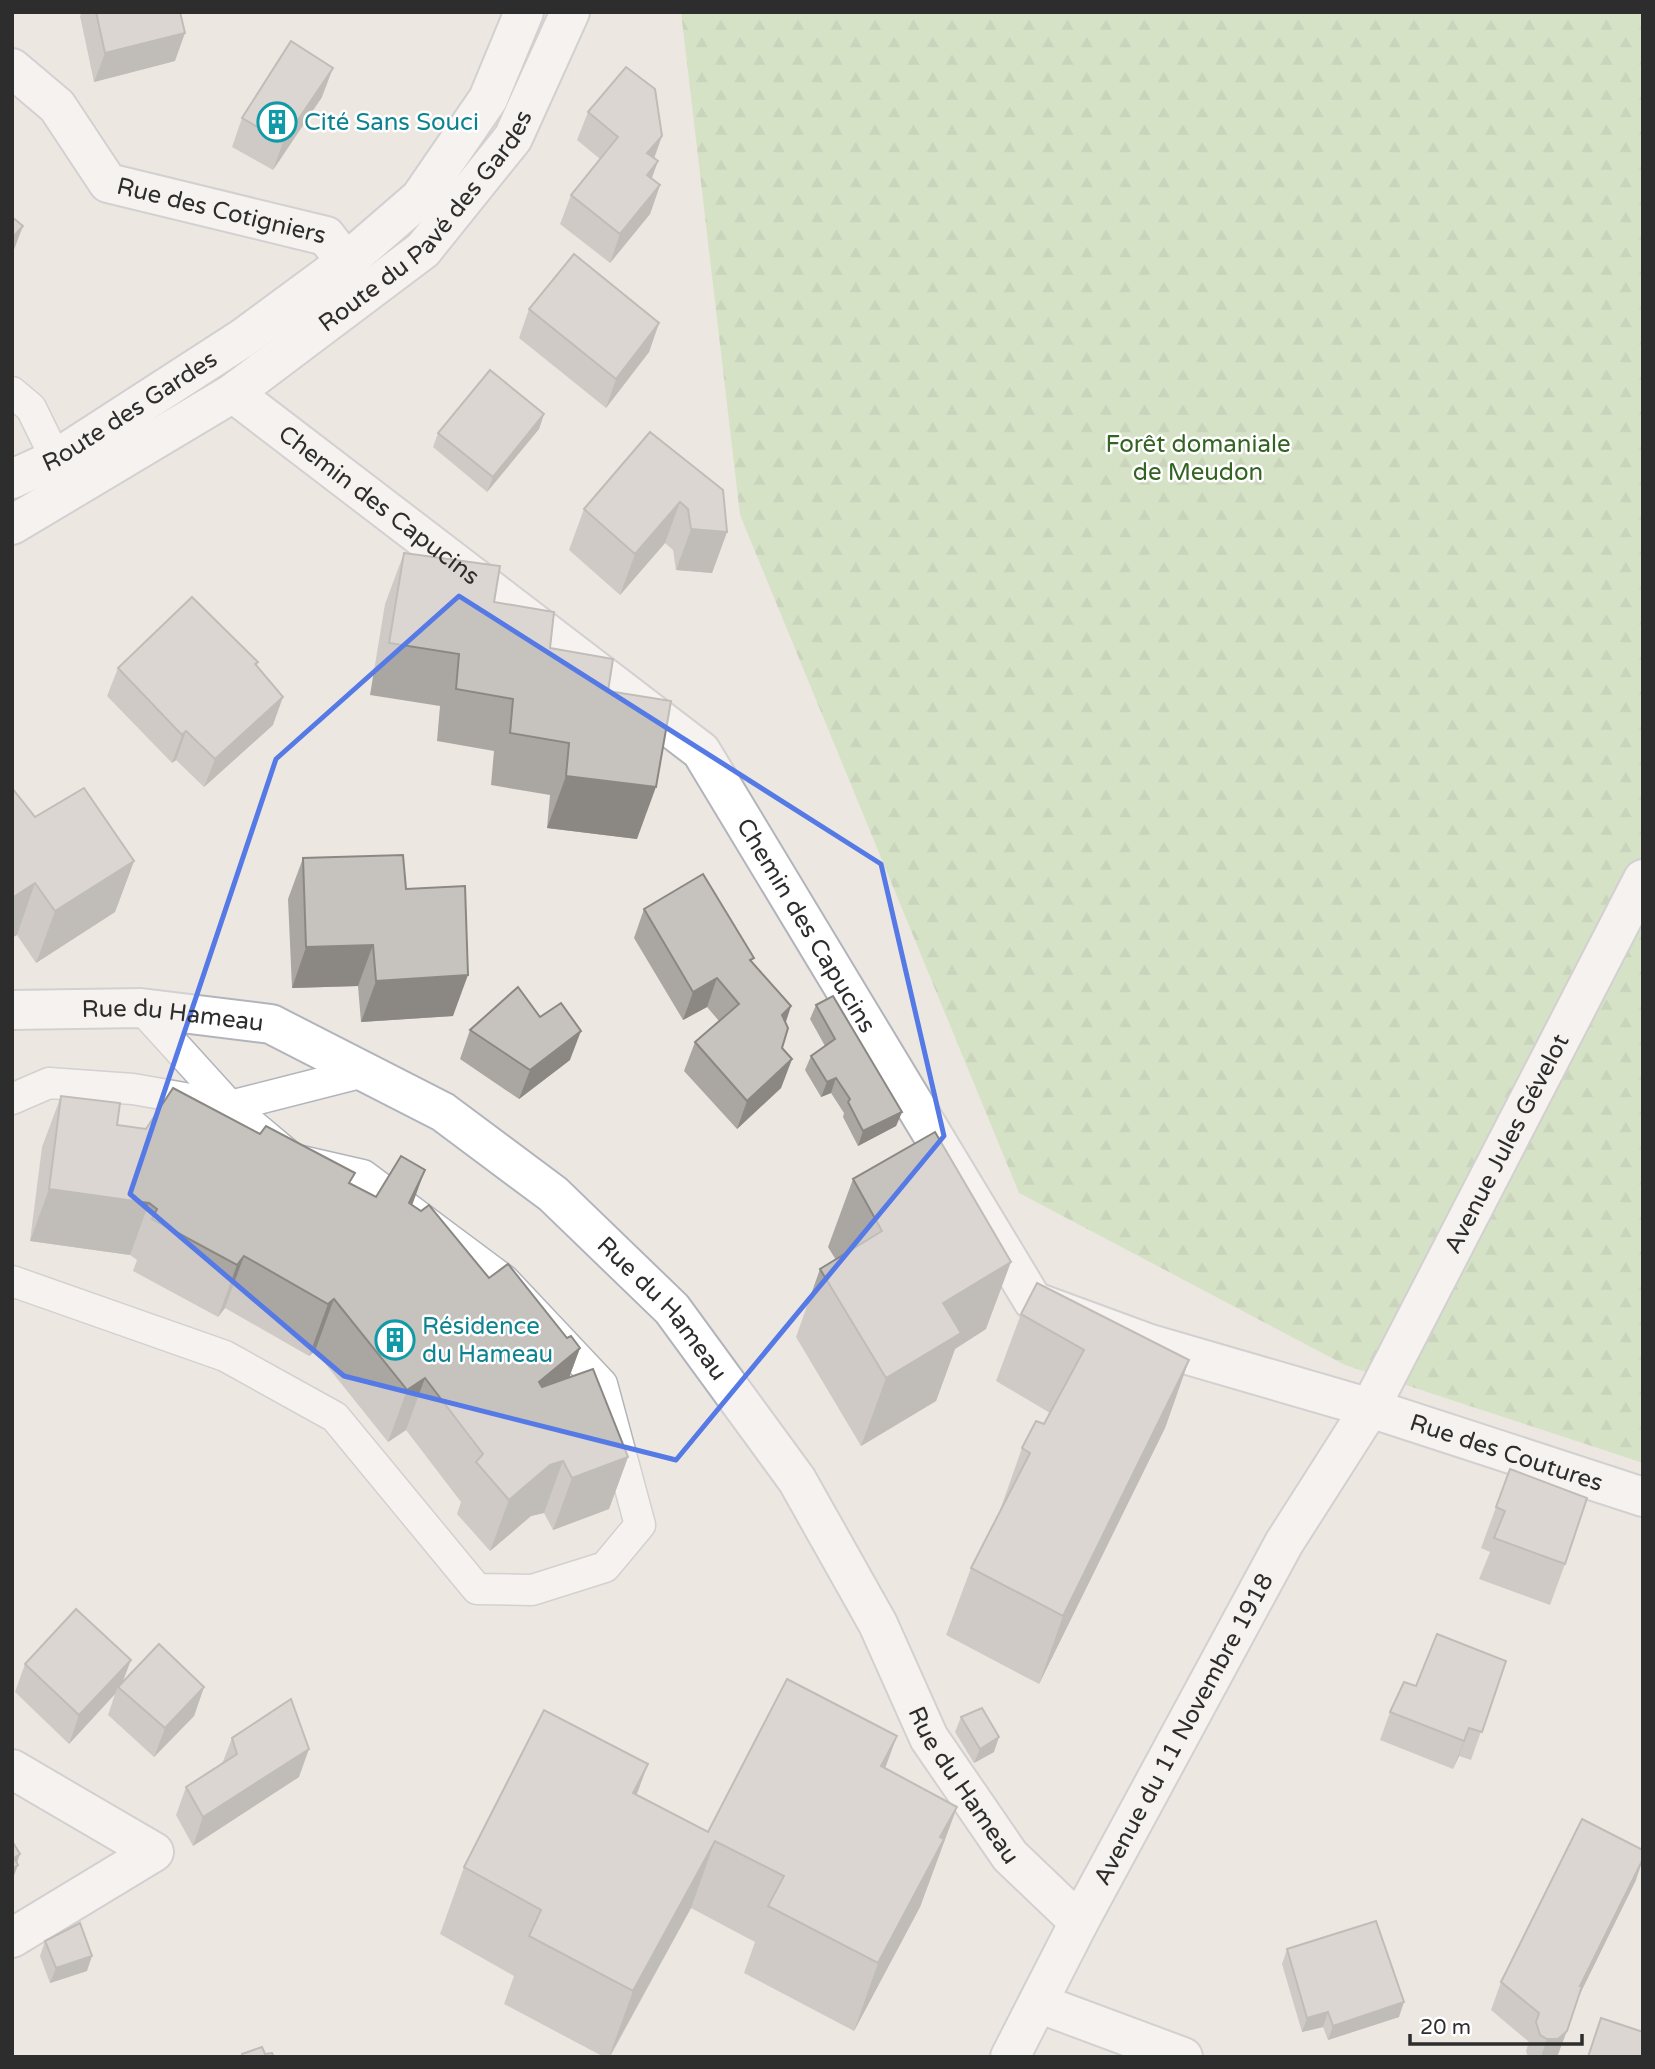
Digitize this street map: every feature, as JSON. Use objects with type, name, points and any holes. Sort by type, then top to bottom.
[{"type":"street","name":"Route du Pavé des Gardes","points":[[243,338],[346,262],[420,198],[488,99],[524,12]]},
{"type":"street","name":"Route du Pavé des Gardes","points":[[233,393],[423,250],[513,138],[570,12]]},
{"type":"street","name":"Rue des Cotigniers","points":[[12,68],[57,106],[108,183],[326,236],[346,262]]},
{"type":"street","name":"Route des Gardes","points":[[12,479],[56,459],[243,338]]},
{"type":"street","name":"Route des Gardes","points":[[12,525],[233,393]]},
{"type":"street","name":"Chemin des Capucins","points":[[233,393],[701,751],[1033,1301],[1150,1344],[1370,1408]]},
{"type":"street","name":"Avenue Jules Gévelot","points":[[1370,1408],[1643,879]]},
{"type":"street","name":"Rue du Hameau","points":[[12,1010],[141,1008],[271,1024],[443,1112],[553,1194],[672,1309],[797,1480],[878,1624],[929,1738],[1010,1856],[1079,1922]]},
{"type":"street","name":"Rue des Coutures","points":[[1370,1408],[1643,1497]]},
{"type":"street","name":"Avenue du 11 Novembre 1918","points":[[1010,2057],[1079,1922],[1284,1543],[1370,1408]]},
{"type":"street","points":[[12,1769],[154,1852],[12,1938]]},
{"type":"street","points":[[1038,2003],[1183,2057]]},
{"type":"lane","points":[[12,392],[31,408],[56,459]]},
{"type":"lane","points":[[12,1281],[225,1356],[335,1417],[477,1589],[532,1590],[605,1567],[640,1525],[602,1384],[504,1280],[363,1175],[293,1159],[230,1106],[141,1008]]},
{"type":"lane","points":[[12,1099],[49,1083],[133,1089],[230,1106],[363,1072]]},
{"type":"highlighted area","points":[[459,596],[881,864],[944,1136],[676,1460],[344,1376],[130,1194],[276,759]]},
{"type":"green space","name":"Forêt domaniale de Meudon","points":[[681,12],[1643,12],[1643,1463],[1345,1365],[1019,1193],[740,515]]},
{"type":"building","points":[[96,12],[180,12],[185,33],[105,53]]},
{"type":"building","points":[[291,41],[333,68],[283,142],[242,118]]},
{"type":"building","points":[[626,67],[655,89],[662,136],[647,153],[658,161],[647,175],[660,185],[620,234],[571,195],[618,137],[588,112]]},
{"type":"building","points":[[12,217],[23,226],[12,238]]},
{"type":"building","points":[[574,254],[659,323],[616,379],[529,309]]},
{"type":"building","points":[[490,370],[544,414],[493,477],[438,433]]},
{"type":"building","points":[[650,432],[723,490],[727,532],[691,529],[688,509],[680,502],[635,554],[584,509]]},
{"type":"building","points":[[404,553],[500,566],[494,602],[554,612],[550,648],[613,659],[608,691],[671,701],[656,787],[566,776],[569,743],[510,733],[513,699],[456,689],[459,654],[389,643]]},
{"type":"building","points":[[192,597],[258,662],[255,664],[283,697],[215,759],[186,731],[182,735],[118,668]]},
{"type":"building","points":[[12,788],[35,817],[84,788],[134,861],[55,911],[35,883],[12,898]]},
{"type":"building","points":[[403,855],[406,889],[465,886],[468,975],[376,981],[373,945],[306,947],[303,858]]},
{"type":"building","points":[[703,874],[754,958],[750,960],[791,1006],[782,1015],[788,1028],[782,1048],[792,1059],[747,1101],[695,1042],[739,1004],[717,978],[693,992],[644,909]]},
{"type":"building","points":[[518,987],[540,1017],[561,1003],[581,1031],[530,1070],[470,1030]]},
{"type":"building","points":[[833,996],[902,1112],[863,1131],[848,1102],[850,1099],[836,1078],[827,1082],[811,1056],[835,1039],[816,1005]]},
{"type":"building","points":[[173,1088],[260,1134],[266,1126],[355,1173],[349,1183],[376,1197],[401,1156],[425,1170],[409,1203],[421,1211],[429,1205],[489,1278],[508,1264],[567,1338],[571,1336],[580,1348],[539,1382],[542,1387],[593,1369],[628,1457],[572,1478],[563,1461],[550,1465],[509,1500],[476,1462],[483,1454],[425,1378],[407,1390],[334,1299],[328,1304],[244,1256],[237,1265],[152,1219],[157,1209],[149,1203],[49,1189],[61,1096],[120,1103],[117,1125],[146,1129]]},
{"type":"building","points":[[935,1132],[1011,1262],[943,1303],[961,1333],[886,1378],[820,1269],[882,1231],[853,1179]]},
{"type":"building","points":[[1037,1283],[1189,1360],[1063,1616],[971,1568],[1030,1453],[1022,1448],[1036,1421],[1044,1424],[1084,1350],[1021,1314]]},
{"type":"building","points":[[1510,1469],[1587,1498],[1565,1564],[1494,1538],[1505,1511],[1496,1507]]},
{"type":"building","points":[[76,1609],[131,1660],[79,1715],[25,1664]]},
{"type":"building","points":[[1437,1634],[1506,1661],[1482,1732],[1469,1728],[1464,1741],[1390,1712],[1404,1682],[1416,1686]]},
{"type":"building","points":[[159,1644],[204,1687],[165,1728],[118,1687]]},
{"type":"building","points":[[787,1679],[897,1736],[881,1766],[957,1807],[940,1837],[944,1839],[878,1963],[768,1906],[784,1876],[715,1841],[633,1991],[529,1936],[541,1910],[464,1867],[544,1710],[648,1764],[633,1793],[708,1832]]},
{"type":"building","points":[[291,1699],[309,1749],[203,1817],[186,1787],[237,1754],[232,1738]]},
{"type":"building","points":[[982,1708],[999,1737],[980,1749],[961,1717]]},
{"type":"building","points":[[1582,1819],[1643,1850],[1643,1859],[1580,1986],[1567,2031],[1558,2039],[1547,2039],[1540,2035],[1536,2022],[1539,2013],[1501,1982]]},
{"type":"building","points":[[12,1841],[20,1854],[14,1858],[18,1865],[12,1869]]},
{"type":"building","points":[[1376,1921],[1404,2002],[1333,2026],[1328,2012],[1307,2018],[1287,1949]]},
{"type":"building","points":[[80,1923],[92,1956],[56,1968],[45,1941]]},
{"type":"building","points":[[1601,2018],[1643,2032],[1643,2057],[1588,2057]]},
{"type":"building","points":[[262,2047],[265,2054],[272,2053],[274,2057],[242,2057],[242,2054]]},
{"type":"place","name":"Cité Sans Souci","points":[[277,122]]},
{"type":"place","name":"Résidence du Hameau","points":[[395,1340]]}]
